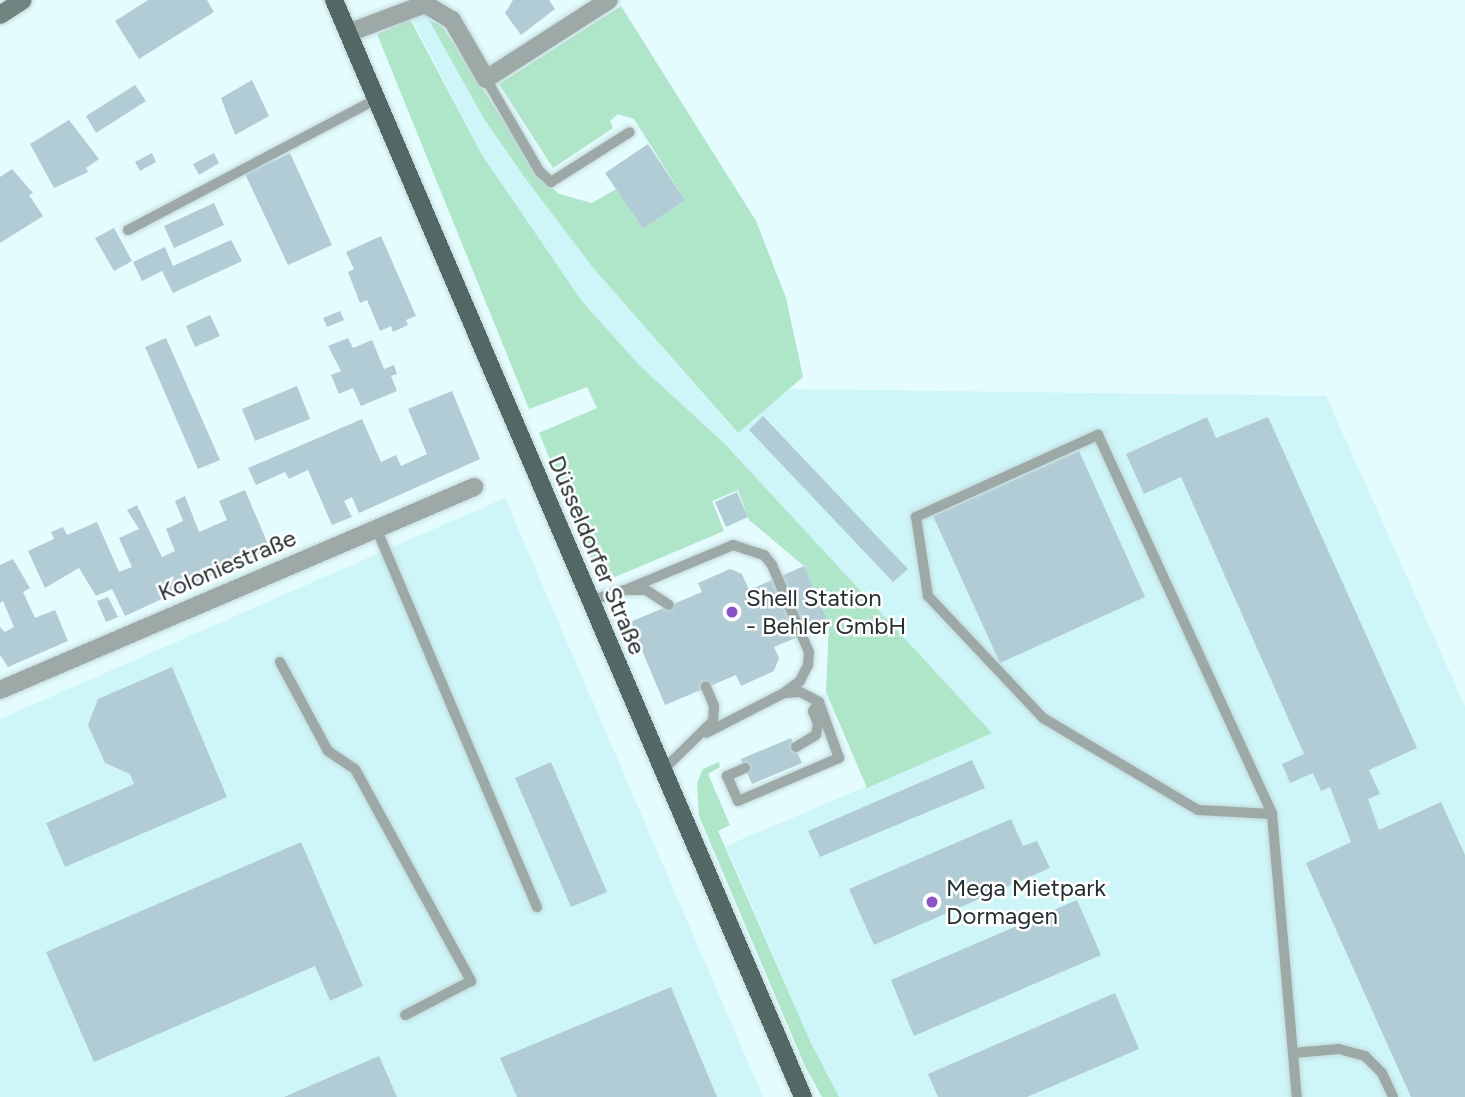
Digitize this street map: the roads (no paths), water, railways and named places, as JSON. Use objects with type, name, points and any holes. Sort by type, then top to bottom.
[{"type":"main road","name":"Düsseldorfer Straße","points":[[334,0],[803,1097]]},
{"type":"street","points":[[0,15],[23,0]]},
{"type":"street","points":[[348,33],[425,4],[452,20],[486,79],[609,0]]},
{"type":"street","name":"Koloniestraße","points":[[0,690],[474,487]]},
{"type":"lane","points":[[486,79],[540,172],[551,182],[630,132]]},
{"type":"lane","points":[[128,230],[376,99]]},
{"type":"lane","points":[[1272,814],[1198,810],[1043,718],[928,596],[916,517],[1097,435],[1272,814],[1297,1097]]},
{"type":"lane","points":[[376,528],[537,907]]},
{"type":"lane","points":[[589,601],[625,590],[722,547],[733,545],[764,555],[809,652],[808,665],[800,681],[782,694],[705,733],[663,770]]},
{"type":"lane","points":[[625,590],[646,590],[669,605]]},
{"type":"lane","points":[[280,662],[328,751],[355,769],[471,981],[405,1015]]},
{"type":"lane","points":[[705,733],[714,706],[706,687]]},
{"type":"lane","points":[[745,768],[727,776],[738,801],[839,758],[819,702],[800,692],[782,694]]},
{"type":"lane","points":[[796,747],[816,735],[818,724],[813,711],[819,702]]},
{"type":"lane","points":[[1293,1053],[1339,1049],[1365,1056],[1382,1073],[1393,1097]]},
{"type":"place","name":"Shell Station - Behler GmbH","points":[[732,612]]},
{"type":"place","name":"Mega Mietpark Dormagen","points":[[932,902]]}]
